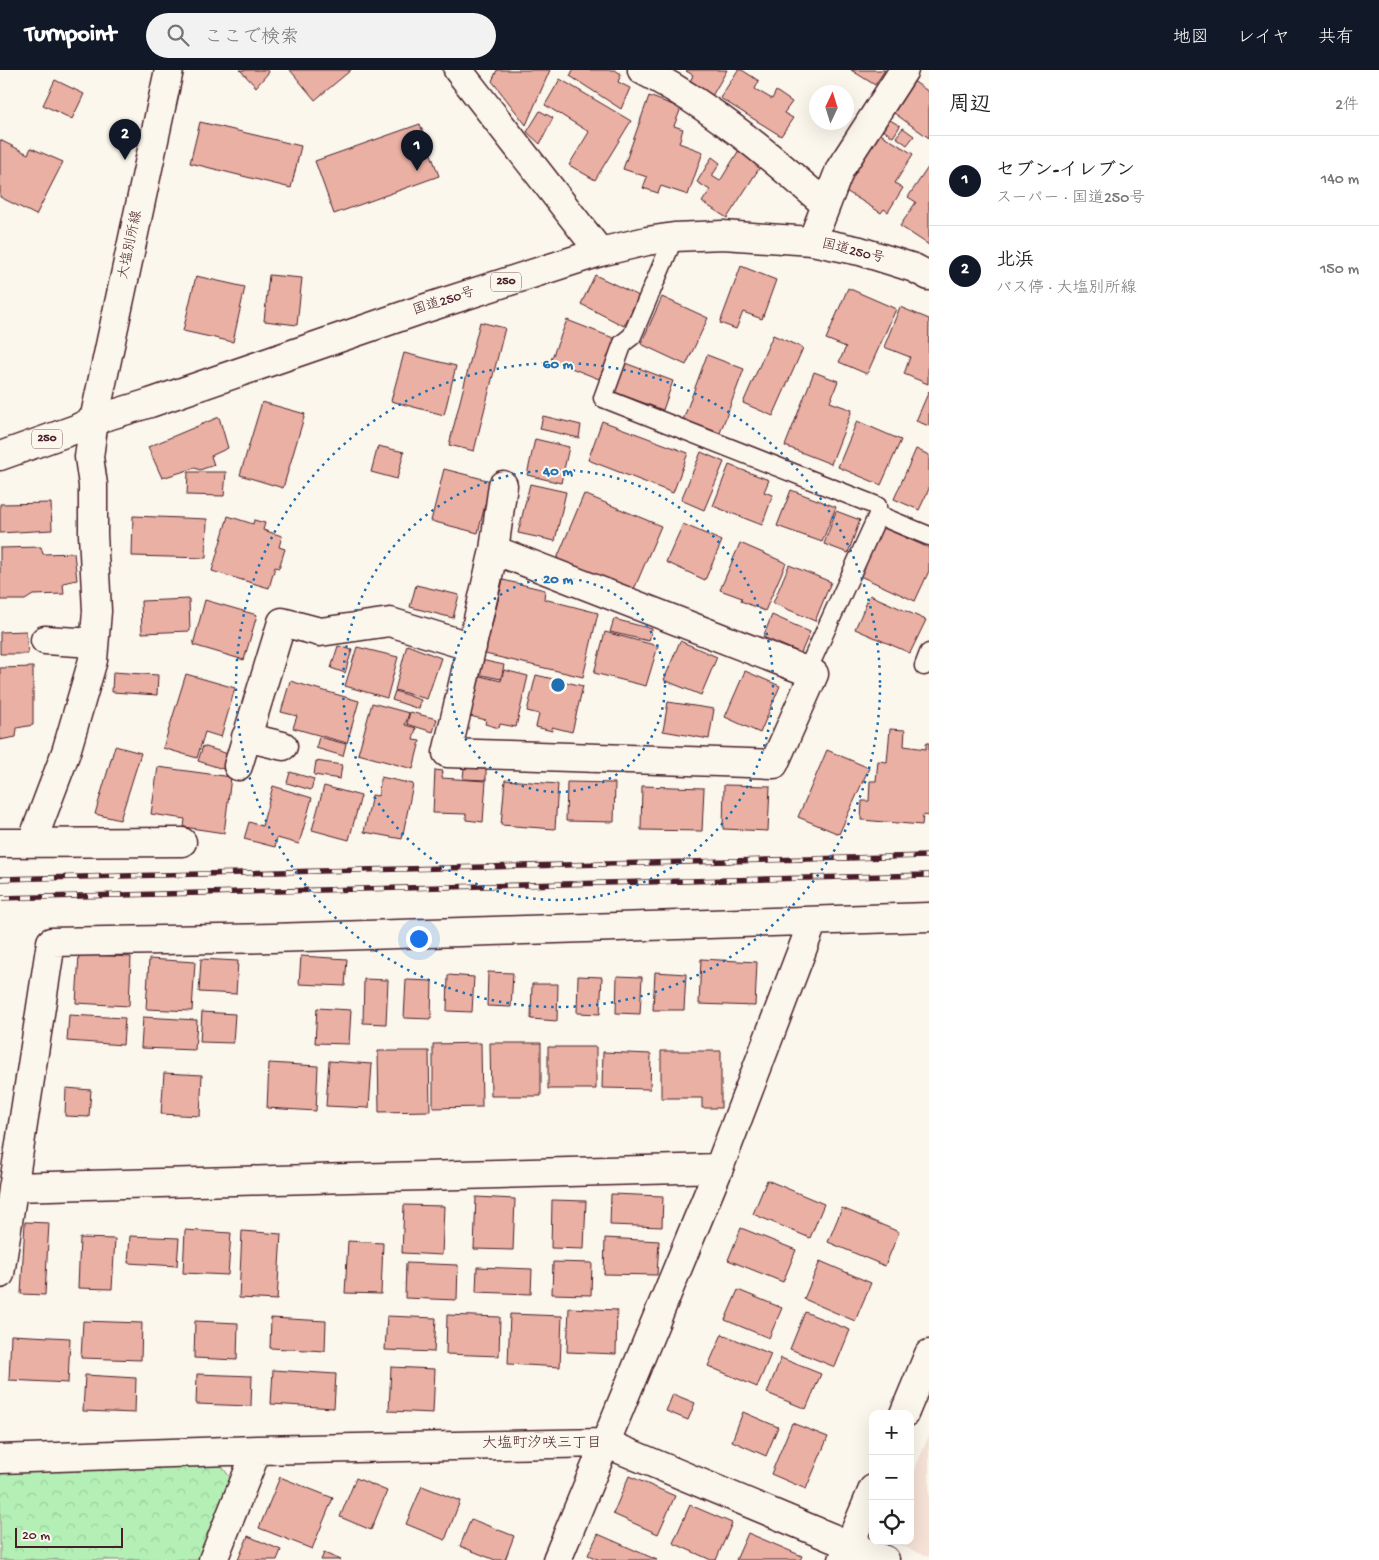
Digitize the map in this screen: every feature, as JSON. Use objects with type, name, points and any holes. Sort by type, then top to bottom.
[{"type":"main road","name":"大塩別所線","points":[[32,842],[66,752],[93,660],[97,611],[92,485],[89,457],[94,420],[169,70]]},
{"type":"main road","points":[[458,70],[600,252]]},
{"type":"main road","points":[[642,70],[726,123],[780,164],[826,205]]},
{"type":"main road","points":[[812,242],[840,169],[904,70]]},
{"type":"main road","name":"国道250号","points":[[0,456],[76,429],[94,420],[150,403],[432,306],[600,252],[647,241],[674,237],[723,235],[812,242],[860,251],[914,268],[929,276]]},
{"type":"main road","points":[[494,550],[814,674],[774,764],[447,753],[494,550],[503,485]]},
{"type":"main road","points":[[238,766],[282,622],[320,632],[390,622],[472,647]]},
{"type":"main road","points":[[45,640],[94,643]]},
{"type":"main road","points":[[246,738],[283,746]]},
{"type":"main road","points":[[0,843],[182,842]]},
{"type":"main road","points":[[0,1274],[51,942],[282,938],[929,917]]},
{"type":"main road","points":[[557,1560],[719,1168],[813,921]]},
{"type":"main road","points":[[13,1188],[719,1168]]},
{"type":"main road","points":[[906,1410],[929,1354]]},
{"type":"main road","points":[[0,1459],[256,1450],[605,1443],[846,1553],[884,1560]]},
{"type":"main road","points":[[213,1560],[256,1450]]},
{"type":"main road","points":[[846,1553],[869,1498]]},
{"type":"lane","points":[[674,237],[632,336],[623,343],[602,398],[877,506],[878,515],[807,671]]},
{"type":"lane","points":[[878,515],[929,536]]},
{"type":"shaded area","points":[[929,1435],[929,1557],[899,1545],[914,1545],[914,1471]]},
{"type":"green space","points":[[221,1465],[234,1483],[202,1560],[0,1560],[0,1471]]},
{"type":"building","points":[[240,70],[268,70],[269,72],[256,87]]},
{"type":"building","points":[[290,70],[351,70],[315,100]]},
{"type":"building","points":[[497,70],[550,70],[526,125],[492,81]]},
{"type":"building","points":[[573,70],[615,70],[621,74],[618,82],[630,88],[621,109],[570,76]]},
{"type":"building","points":[[687,70],[727,70],[712,96],[690,82],[693,75]]},
{"type":"building","points":[[738,70],[742,70],[759,81],[755,89],[772,99],[776,91],[792,102],[784,113],[793,118],[781,136],[720,98]]},
{"type":"building","points":[[851,70],[885,70],[875,85]]},
{"type":"building","points":[[909,78],[929,92],[929,138],[887,108]]},
{"type":"building","points":[[560,79],[631,121],[595,180],[569,165],[589,132],[545,105]]},
{"type":"building","points":[[55,80],[84,94],[72,119],[43,105]]},
{"type":"building","points":[[649,96],[681,108],[674,126],[683,129],[679,143],[703,152],[688,195],[661,186],[658,193],[643,188],[647,177],[623,169]]},
{"type":"building","points":[[540,111],[553,118],[540,144],[527,132]]},
{"type":"building","points":[[882,115],[900,126],[893,137],[876,125]]},
{"type":"building","points":[[200,122],[301,146],[291,188],[190,163]]},
{"type":"building","points":[[420,124],[439,176],[334,214],[315,161]]},
{"type":"building","points":[[903,128],[914,136],[907,145],[896,137]]},
{"type":"building","points":[[874,130],[913,154],[895,183],[903,188],[888,212],[884,209],[881,213],[838,186]]},
{"type":"building","points":[[0,140],[28,154],[31,148],[63,162],[36,215],[0,197]]},
{"type":"building","points":[[739,150],[762,164],[727,218],[702,202],[710,190],[697,182],[712,157],[720,163],[712,176],[720,181]]},
{"type":"building","points":[[929,166],[929,245],[900,226],[916,202],[908,197]]},
{"type":"building","points":[[741,266],[776,280],[762,319],[743,312],[736,329],[720,323]]},
{"type":"building","points":[[269,275],[302,278],[297,325],[264,321]]},
{"type":"building","points":[[595,275],[639,296],[624,326],[581,304]]},
{"type":"building","points":[[196,276],[245,287],[233,342],[183,331]]},
{"type":"building","points":[[848,288],[896,309],[867,374],[839,362],[846,347],[826,339]]},
{"type":"building","points":[[662,297],[708,318],[686,365],[641,344]]},
{"type":"building","points":[[900,307],[929,319],[928,384],[904,374],[910,357],[884,347]]},
{"type":"building","points":[[567,320],[616,339],[599,379],[551,360]]},
{"type":"building","points":[[480,322],[505,328],[474,451],[449,445]]},
{"type":"building","points":[[773,335],[803,348],[773,416],[743,403]]},
{"type":"building","points":[[404,353],[456,366],[444,415],[391,401]]},
{"type":"building","points":[[707,355],[744,369],[720,433],[683,420]]},
{"type":"building","points":[[625,363],[673,381],[663,410],[614,392]]},
{"type":"building","points":[[814,372],[838,381],[830,402],[852,410],[831,464],[785,446]]},
{"type":"building","points":[[929,391],[929,426],[916,421]]},
{"type":"building","points":[[262,402],[305,414],[283,488],[240,475]]},
{"type":"building","points":[[543,416],[581,425],[579,438],[540,429]]},
{"type":"building","points":[[219,417],[228,448],[211,456],[214,465],[200,470],[195,468],[162,478],[148,447]]},
{"type":"building","points":[[602,421],[688,453],[673,493],[588,460]]},
{"type":"building","points":[[857,421],[901,440],[881,485],[838,467]]},
{"type":"building","points":[[535,439],[569,447],[561,483],[527,475]]},
{"type":"building","points":[[378,446],[404,452],[397,479],[371,472]]},
{"type":"building","points":[[916,449],[929,455],[929,489],[919,510],[894,499]]},
{"type":"building","points":[[701,452],[724,462],[704,510],[681,500]]},
{"type":"building","points":[[729,465],[769,480],[764,492],[773,495],[762,525],[713,506]]},
{"type":"building","points":[[444,469],[491,481],[478,533],[431,521]]},
{"type":"building","points":[[188,472],[226,472],[224,496],[187,495]]},
{"type":"building","points":[[530,484],[566,492],[555,541],[518,533]]},
{"type":"building","points":[[791,490],[836,507],[822,542],[777,526]]},
{"type":"building","points":[[584,494],[661,526],[632,594],[556,561]]},
{"type":"building","points":[[51,503],[52,530],[0,533],[0,504]]},
{"type":"building","points":[[836,511],[860,520],[848,553],[824,544]]},
{"type":"building","points":[[133,516],[207,519],[206,558],[132,556]]},
{"type":"building","points":[[228,516],[253,524],[254,520],[265,523],[263,530],[282,536],[279,547],[285,549],[279,568],[275,567],[269,588],[212,571]]},
{"type":"building","points":[[683,524],[722,541],[705,580],[666,562]]},
{"type":"building","points":[[882,527],[929,548],[929,571],[915,601],[860,576]]},
{"type":"building","points":[[740,543],[786,563],[765,611],[741,601],[742,598],[720,590]]},
{"type":"building","points":[[41,547],[43,554],[74,553],[77,580],[63,583],[64,594],[33,595],[25,600],[0,600],[0,548]]},
{"type":"building","points":[[789,565],[831,582],[815,621],[773,603]]},
{"type":"building","points":[[503,580],[545,590],[544,599],[598,613],[583,677],[485,654]]},
{"type":"building","points":[[416,585],[459,595],[453,618],[410,607]]},
{"type":"building","points":[[870,595],[926,620],[910,653],[855,629]]},
{"type":"building","points":[[189,599],[190,631],[142,633],[141,601]]},
{"type":"building","points":[[205,600],[257,615],[244,660],[193,645]]},
{"type":"building","points":[[772,615],[810,632],[801,653],[763,637]]},
{"type":"building","points":[[614,619],[652,629],[649,641],[610,632]]},
{"type":"building","points":[[26,631],[28,654],[0,654],[0,632]]},
{"type":"building","points":[[605,632],[658,646],[646,686],[594,673]]},
{"type":"building","points":[[680,641],[717,657],[701,695],[664,680]]},
{"type":"building","points":[[407,645],[441,658],[427,699],[395,690]]},
{"type":"building","points":[[338,646],[352,650],[345,673],[331,668]]},
{"type":"building","points":[[357,647],[398,657],[387,698],[345,686]]},
{"type":"building","points":[[481,660],[504,665],[501,679],[477,674]]},
{"type":"building","points":[[33,667],[33,725],[17,728],[16,737],[0,740],[0,668]]},
{"type":"building","points":[[504,670],[528,676],[516,727],[500,724],[499,728],[485,724],[486,720],[470,716],[480,676],[501,681]]},
{"type":"building","points":[[745,671],[780,686],[760,733],[725,717]]},
{"type":"building","points":[[113,672],[158,675],[157,695],[112,692]]},
{"type":"building","points":[[186,674],[235,688],[221,737],[205,732],[197,758],[163,748]]},
{"type":"building","points":[[536,675],[583,686],[572,732],[552,727],[552,731],[536,727],[539,714],[527,711]]},
{"type":"building","points":[[290,681],[359,701],[347,743],[293,728],[297,716],[281,712]]},
{"type":"building","points":[[395,691],[421,700],[419,709],[392,700]]},
{"type":"building","points":[[668,702],[714,709],[709,739],[663,731]]},
{"type":"building","points":[[372,703],[409,713],[405,725],[416,728],[413,740],[420,741],[413,769],[358,754]]},
{"type":"building","points":[[410,712],[437,719],[433,732],[407,724]]},
{"type":"building","points":[[890,729],[905,730],[904,746],[926,749],[926,743],[929,743],[929,816],[923,815],[922,825],[861,820],[862,801],[869,801],[870,781],[876,781],[878,761],[887,762]]},
{"type":"building","points":[[319,737],[346,744],[343,756],[316,748]]},
{"type":"building","points":[[115,746],[141,753],[120,820],[95,814]]},
{"type":"building","points":[[203,746],[228,754],[223,769],[198,761]]},
{"type":"building","points":[[827,750],[869,768],[839,834],[798,817]]},
{"type":"building","points":[[316,761],[342,765],[340,779],[314,775]]},
{"type":"building","points":[[158,767],[231,777],[224,833],[184,827],[185,819],[151,814]]},
{"type":"building","points":[[464,768],[486,769],[486,780],[463,779]]},
{"type":"building","points":[[435,770],[443,771],[442,778],[486,781],[483,822],[466,820],[466,814],[433,813]]},
{"type":"building","points":[[290,772],[314,779],[311,790],[287,783]]},
{"type":"building","points":[[381,777],[413,784],[402,839],[364,832],[372,795],[378,796]]},
{"type":"building","points":[[505,780],[558,784],[555,829],[501,825]]},
{"type":"building","points":[[567,782],[615,783],[614,822],[566,821]]},
{"type":"building","points":[[724,785],[770,786],[768,831],[723,829]]},
{"type":"building","points":[[273,786],[312,798],[299,844],[277,838],[275,847],[244,839],[249,822],[262,826]]},
{"type":"building","points":[[324,786],[361,796],[349,840],[312,830]]},
{"type":"building","points":[[642,786],[704,788],[702,831],[641,830]]},
{"type":"building","points":[[79,954],[131,957],[129,1006],[76,1003]]},
{"type":"building","points":[[301,956],[347,959],[345,986],[299,984]]},
{"type":"building","points":[[149,959],[195,962],[192,1011],[146,1009]]},
{"type":"building","points":[[201,959],[238,961],[236,994],[199,992]]},
{"type":"building","points":[[701,959],[757,962],[755,1006],[699,1004]]},
{"type":"building","points":[[488,972],[513,973],[511,1007],[487,1006]]},
{"type":"building","points":[[655,972],[686,974],[684,1010],[653,1010]]},
{"type":"building","points":[[448,975],[474,977],[472,1012],[447,1011]]},
{"type":"building","points":[[578,976],[602,977],[600,1014],[577,1013]]},
{"type":"building","points":[[617,976],[642,977],[640,1014],[616,1013]]},
{"type":"building","points":[[364,979],[388,980],[386,1024],[363,1023]]},
{"type":"building","points":[[406,980],[432,981],[431,1019],[404,1018]]},
{"type":"building","points":[[532,984],[558,984],[557,1021],[531,1019]]},
{"type":"building","points":[[317,1008],[351,1010],[349,1044],[315,1043]]},
{"type":"building","points":[[202,1012],[235,1014],[233,1043],[200,1042]]},
{"type":"building","points":[[69,1015],[125,1018],[123,1045],[67,1041]]},
{"type":"building","points":[[143,1017],[197,1020],[195,1050],[141,1048]]},
{"type":"building","points":[[481,1043],[482,1107],[433,1108],[433,1044]]},
{"type":"building","points":[[490,1043],[541,1043],[541,1096],[491,1096]]},
{"type":"building","points":[[548,1047],[596,1047],[596,1089],[548,1089]]},
{"type":"building","points":[[378,1051],[429,1051],[430,1111],[379,1112]]},
{"type":"building","points":[[661,1051],[721,1051],[721,1108],[702,1108],[702,1098],[661,1098]]},
{"type":"building","points":[[603,1052],[651,1054],[650,1089],[602,1088]]},
{"type":"building","points":[[329,1061],[372,1064],[369,1108],[326,1106]]},
{"type":"building","points":[[269,1063],[318,1066],[316,1111],[267,1108]]},
{"type":"building","points":[[164,1073],[202,1075],[200,1116],[161,1114]]},
{"type":"building","points":[[66,1088],[91,1090],[89,1117],[65,1116]]},
{"type":"building","points":[[767,1180],[824,1204],[810,1238],[753,1214]]},
{"type":"building","points":[[611,1194],[663,1196],[662,1227],[610,1225]]},
{"type":"building","points":[[476,1197],[515,1199],[513,1250],[474,1249]]},
{"type":"building","points":[[552,1200],[586,1201],[584,1249],[551,1248]]},
{"type":"building","points":[[404,1205],[444,1206],[442,1255],[402,1253]]},
{"type":"building","points":[[842,1208],[899,1232],[885,1266],[828,1242]]},
{"type":"building","points":[[25,1222],[49,1223],[45,1295],[21,1294]]},
{"type":"building","points":[[741,1228],[796,1250],[783,1282],[728,1260]]},
{"type":"building","points":[[185,1230],[231,1233],[228,1275],[183,1273]]},
{"type":"building","points":[[242,1231],[281,1234],[277,1300],[239,1298]]},
{"type":"building","points":[[130,1236],[179,1238],[177,1266],[128,1263]]},
{"type":"building","points":[[80,1238],[115,1239],[112,1289],[78,1288]]},
{"type":"building","points":[[605,1238],[659,1241],[657,1275],[604,1274]]},
{"type":"building","points":[[348,1241],[383,1243],[381,1294],[345,1293]]},
{"type":"building","points":[[820,1261],[871,1283],[855,1321],[804,1299]]},
{"type":"building","points":[[553,1262],[592,1263],[591,1295],[552,1294]]},
{"type":"building","points":[[406,1263],[458,1265],[457,1300],[405,1298]]},
{"type":"building","points":[[477,1267],[532,1269],[531,1294],[476,1292]]},
{"type":"building","points":[[738,1290],[782,1308],[769,1338],[725,1320]]},
{"type":"building","points":[[569,1308],[617,1310],[616,1354],[567,1352]]},
{"type":"building","points":[[805,1312],[850,1330],[835,1367],[790,1349]]},
{"type":"building","points":[[510,1314],[562,1316],[560,1367],[508,1364]]},
{"type":"building","points":[[447,1315],[500,1317],[499,1356],[446,1354]]},
{"type":"building","points":[[387,1316],[436,1318],[434,1352],[385,1350]]},
{"type":"building","points":[[271,1318],[326,1321],[325,1351],[270,1348]]},
{"type":"building","points":[[83,1321],[142,1323],[141,1360],[81,1358]]},
{"type":"building","points":[[195,1321],[238,1323],[237,1360],[194,1358]]},
{"type":"building","points":[[722,1334],[771,1354],[757,1387],[708,1366]]},
{"type":"building","points":[[11,1335],[70,1338],[68,1383],[9,1380]]},
{"type":"building","points":[[781,1358],[821,1374],[806,1409],[767,1393]]},
{"type":"building","points":[[391,1367],[435,1369],[433,1413],[389,1411]]},
{"type":"building","points":[[273,1370],[336,1374],[334,1408],[271,1404]]},
{"type":"building","points":[[197,1374],[252,1376],[251,1406],[196,1404]]},
{"type":"building","points":[[85,1375],[136,1378],[135,1413],[83,1411]]},
{"type":"building","points":[[673,1394],[695,1403],[688,1420],[666,1411]]},
{"type":"building","points":[[743,1412],[778,1427],[766,1456],[732,1441]]},
{"type":"building","points":[[792,1423],[828,1437],[806,1489],[771,1474]]},
{"type":"building","points":[[629,1476],[675,1496],[658,1534],[613,1514]]},
{"type":"building","points":[[280,1477],[333,1498],[312,1549],[259,1528]]},
{"type":"building","points":[[356,1478],[387,1491],[371,1530],[340,1517]]},
{"type":"building","points":[[422,1486],[460,1501],[445,1540],[406,1524]]},
{"type":"building","points":[[690,1505],[732,1523],[716,1560],[711,1560],[673,1543]]},
{"type":"building","points":[[471,1519],[514,1536],[505,1560],[495,1560],[460,1546]]},
{"type":"building","points":[[748,1533],[802,1556],[800,1560],[736,1560]]},
{"type":"building","points":[[598,1534],[657,1560],[600,1560],[588,1555]]},
{"type":"building","points":[[248,1536],[281,1550],[277,1560],[238,1560]]},
{"type":"building","points":[[324,1553],[341,1560],[321,1560]]},
{"type":"railway","points":[[0,879],[929,856]]},
{"type":"railway","points":[[0,898],[929,875]]},
{"type":"place","name":"北浜","points":[[125,160]]},
{"type":"place","name":"セブン-イレブン","points":[[417,171]]},
{"type":"district","name":"大塩町汐咲三丁目","points":[[542,1444]]}]
